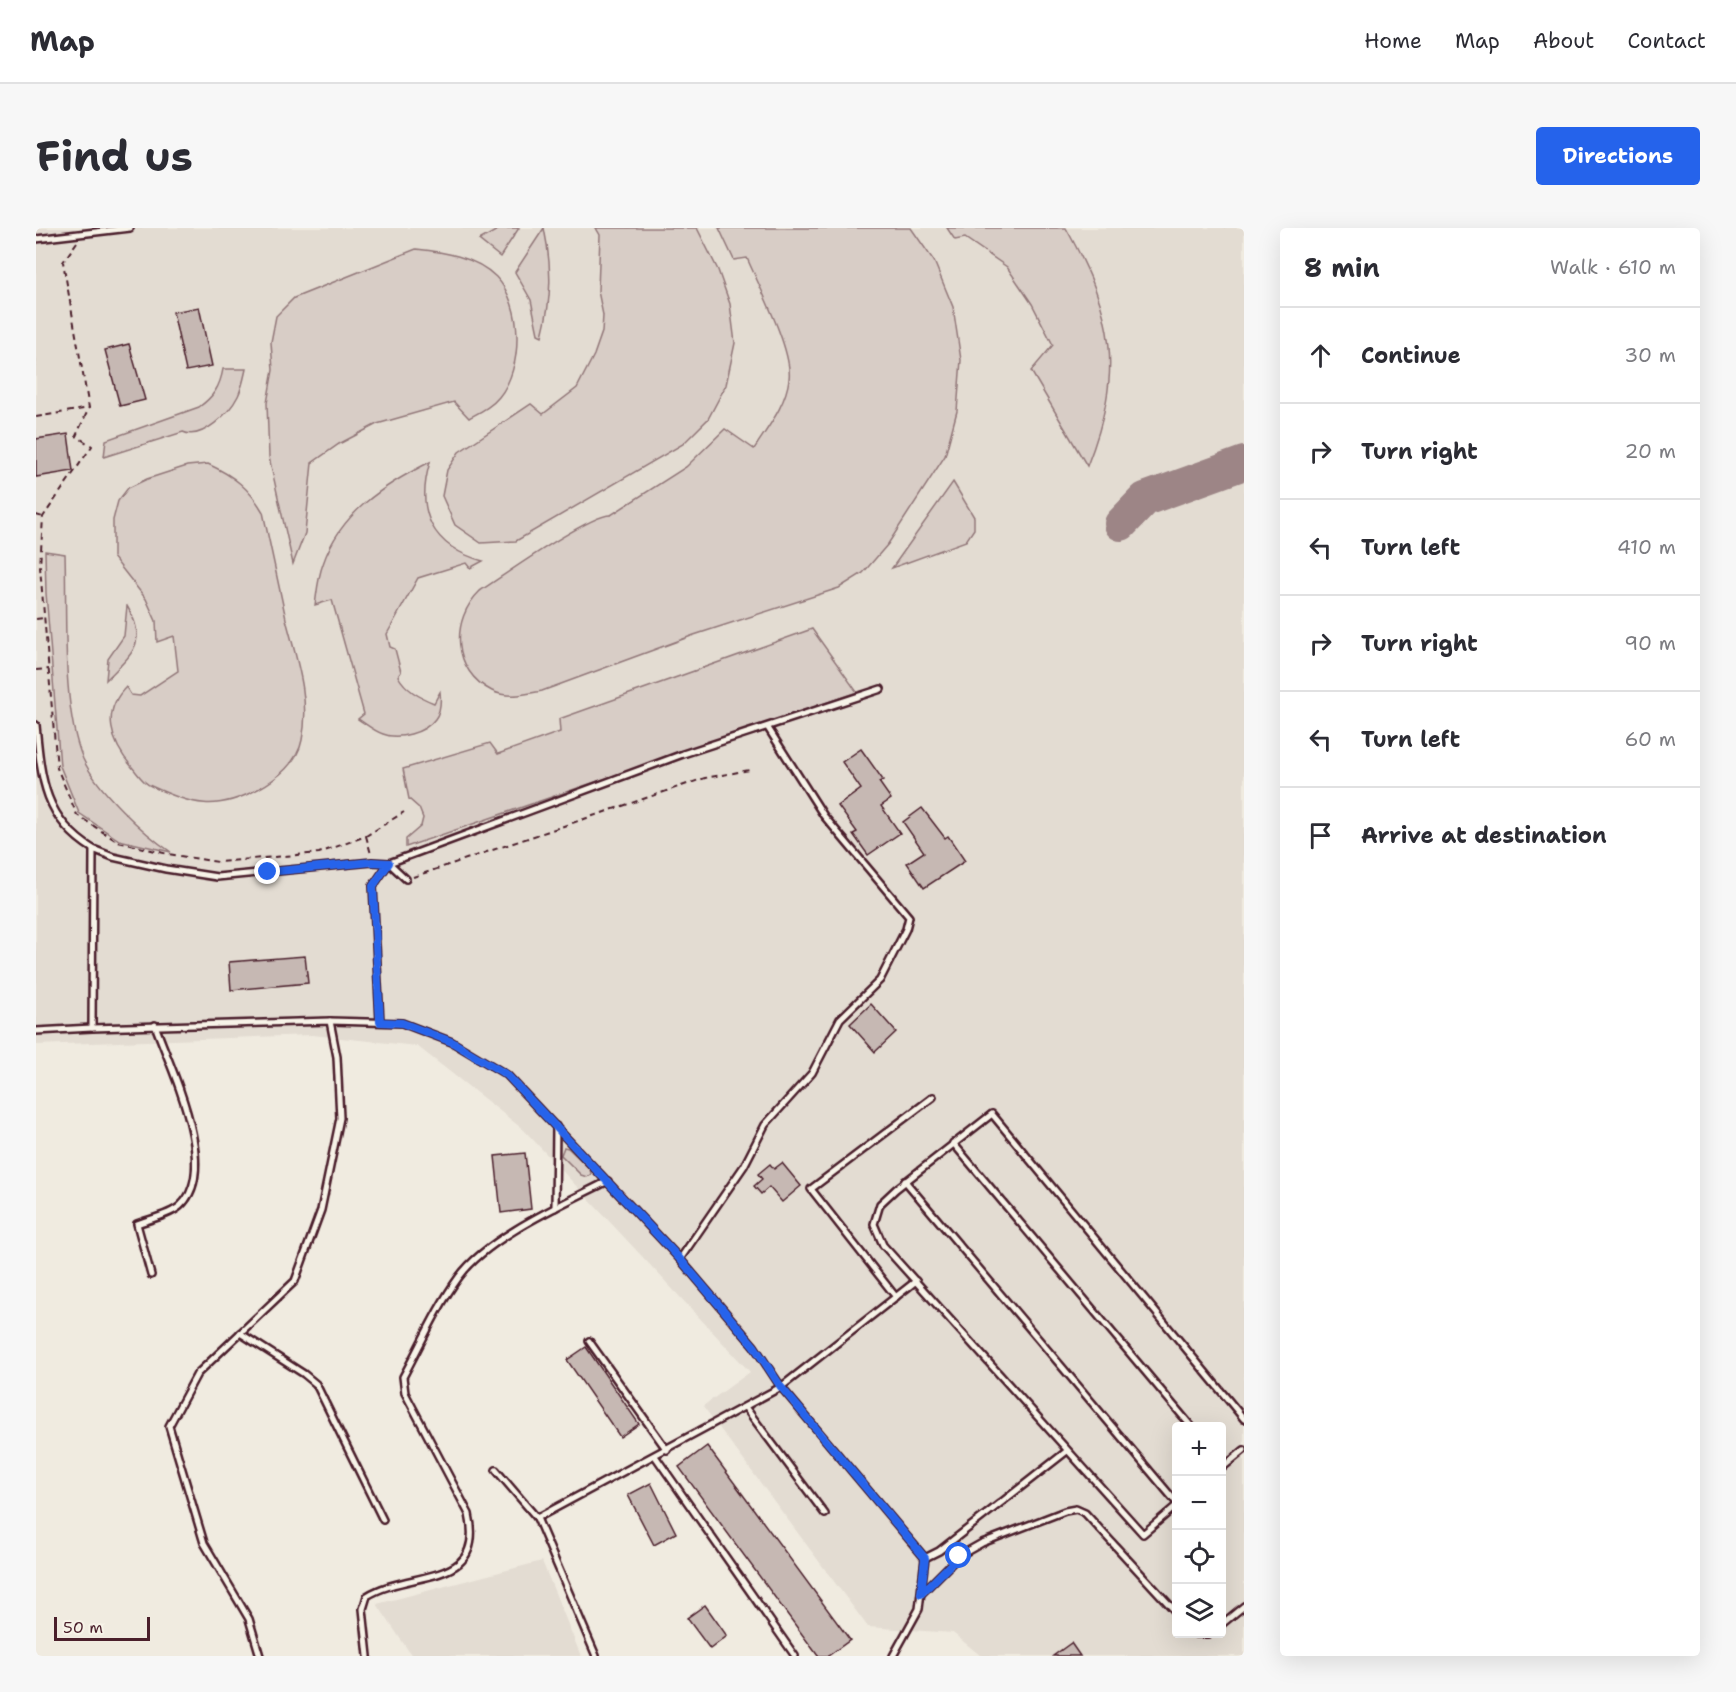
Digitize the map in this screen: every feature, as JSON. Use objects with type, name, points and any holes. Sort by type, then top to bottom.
[{"type":"lane","points":[[36,239],[130,228]]},
{"type":"lane","points":[[36,725],[41,774],[51,806],[64,826],[93,849],[113,857],[217,877],[372,862],[389,863],[683,754],[768,728],[881,689]]},
{"type":"lane","points":[[680,1259],[744,1166],[765,1125],[812,1073],[840,1019],[880,980],[906,928],[909,917],[824,816],[768,728]]},
{"type":"lane","points":[[92,1028],[93,849]]},
{"type":"lane","points":[[389,863],[406,879]]},
{"type":"lane","points":[[380,1022],[373,886],[389,863]]},
{"type":"lane","points":[[36,1031],[155,1025],[330,1021],[402,1023],[452,1042],[507,1075],[680,1259],[754,1346],[781,1387],[925,1558],[919,1609],[893,1656]]},
{"type":"lane","points":[[260,1656],[249,1619],[204,1543],[169,1426],[197,1374],[295,1281],[321,1210],[340,1118],[338,1057],[330,1021]]},
{"type":"lane","points":[[151,1275],[137,1224],[179,1207],[190,1193],[196,1172],[194,1143],[189,1125],[155,1025]]},
{"type":"lane","points":[[896,1297],[811,1189],[933,1097]]},
{"type":"lane","points":[[1172,1508],[1143,1534],[883,1245],[874,1224],[880,1204],[905,1181],[992,1114],[1244,1419]]},
{"type":"lane","points":[[555,1208],[556,1126]]},
{"type":"lane","points":[[953,1143],[1188,1422]]},
{"type":"lane","points":[[368,1656],[363,1609],[367,1596],[379,1588],[452,1570],[465,1560],[471,1549],[473,1533],[469,1514],[405,1393],[403,1377],[459,1277],[479,1254],[555,1208],[608,1181]]},
{"type":"lane","points":[[905,1181],[1172,1499]]},
{"type":"lane","points":[[537,1518],[781,1387],[916,1281]]},
{"type":"lane","points":[[240,1333],[316,1384],[383,1520]]},
{"type":"lane","points":[[590,1341],[667,1450]]},
{"type":"lane","points":[[745,1407],[825,1514]]},
{"type":"lane","points":[[1226,1463],[1244,1450]]},
{"type":"lane","points":[[925,1558],[939,1551],[1067,1451]]},
{"type":"lane","points":[[655,1456],[795,1656]]},
{"type":"lane","points":[[496,1470],[537,1518],[596,1656]]},
{"type":"lane","points":[[921,1594],[959,1556],[982,1543],[1065,1511],[1076,1509],[1085,1512],[1172,1608]]},
{"type":"lane","points":[[1226,1620],[1244,1606]]},
{"type":"path","points":[[84,233],[63,262],[88,408],[76,436],[92,446],[43,517],[40,567],[57,768],[76,815],[118,842],[168,854],[218,862],[319,853],[366,836],[404,812]]},
{"type":"path","points":[[36,417],[88,408]]},
{"type":"path","points":[[36,515],[43,517]]},
{"type":"path","points":[[36,568],[40,567]]},
{"type":"path","points":[[36,619],[44,618]]},
{"type":"path","points":[[36,670],[49,669]]},
{"type":"path","points":[[406,879],[705,778],[750,770]]},
{"type":"path","points":[[366,836],[370,847]]},
{"type":"path","points":[[114,852],[118,842]]},
{"type":"shaded area","points":[[36,228],[1244,228],[1244,1656],[981,1656],[953,1633],[868,1627],[703,1406],[750,1372],[524,1130],[417,1046],[312,1035],[36,1045]]},
{"type":"shaded area","points":[[501,228],[519,228],[500,257],[479,240]]},
{"type":"shaded area","points":[[544,228],[550,282],[548,308],[542,336],[538,334],[531,300],[515,272]]},
{"type":"shaded area","points":[[596,228],[697,228],[718,270],[730,304],[735,343],[726,385],[708,419],[683,444],[516,541],[481,543],[455,525],[442,496],[447,470],[459,452],[531,404],[543,414],[577,388],[594,355],[602,332],[603,315],[598,291],[600,235]]},
{"type":"shaded area","points":[[719,228],[911,228],[934,261],[953,307],[961,360],[957,411],[945,456],[888,544],[863,573],[839,588],[694,635],[542,691],[511,695],[492,691],[469,671],[460,644],[460,630],[464,616],[470,603],[480,591],[566,535],[600,517],[611,515],[686,467],[725,429],[754,449],[780,407],[789,379],[789,367],[781,336],[747,258],[734,260]]},
{"type":"shaded area","points":[[947,228],[1066,228],[1095,289],[1104,317],[1109,344],[1110,372],[1106,401],[1099,432],[1087,466],[1031,371],[1053,345],[1032,304],[1007,267],[965,238],[955,240]]},
{"type":"shaded area","points":[[416,249],[469,260],[496,277],[512,304],[516,320],[516,354],[513,370],[499,397],[485,409],[469,418],[454,402],[377,424],[339,444],[312,463],[305,533],[293,564],[269,457],[267,403],[273,370],[271,342],[276,316],[294,298]]},
{"type":"shaded area","points":[[223,369],[246,369],[242,386],[234,403],[207,429],[190,434],[183,432],[104,457],[106,440],[199,407],[215,391]]},
{"type":"shaded area","points":[[430,462],[425,497],[432,525],[451,547],[483,561],[470,568],[466,563],[418,578],[387,634],[390,647],[395,649],[401,672],[398,676],[401,681],[413,692],[434,703],[440,692],[439,709],[431,724],[411,734],[389,736],[376,731],[358,719],[364,714],[332,600],[315,605],[317,590],[321,569],[331,546],[352,515],[396,480]]},
{"type":"shaded area","points":[[208,464],[226,473],[240,484],[263,512],[298,664],[305,709],[300,748],[286,769],[258,789],[229,801],[217,803],[180,798],[146,783],[119,748],[114,738],[111,717],[118,697],[126,687],[131,695],[140,696],[178,671],[174,636],[157,642],[156,621],[146,599],[113,557],[113,520],[118,501],[128,488],[147,479],[187,466]]},
{"type":"shaded area","points":[[953,482],[974,517],[974,529],[966,541],[892,568]]},
{"type":"shaded area","points":[[45,551],[65,554],[68,687],[76,738],[83,759],[99,784],[122,810],[147,834],[171,852],[119,840],[79,813],[60,766],[46,593]]},
{"type":"shaded area","points":[[127,606],[137,630],[137,639],[130,655],[106,680],[108,659],[124,636]]},
{"type":"shaded area","points":[[812,629],[857,692],[406,847],[406,839],[421,826],[423,818],[419,808],[409,799],[403,769],[490,743],[498,754],[560,732],[559,719]]},
{"type":"shaded area","points":[[564,1147],[568,1148],[590,1169],[591,1174],[587,1177],[581,1175],[561,1155]]},
{"type":"shaded area","points":[[542,1561],[581,1656],[412,1656],[377,1604]]},
{"type":"building","points":[[199,307],[212,366],[186,371],[173,312]]},
{"type":"building","points":[[129,344],[145,400],[120,406],[105,350]]},
{"type":"building","points":[[68,434],[73,471],[36,477],[36,439]]},
{"type":"building","points":[[861,749],[883,780],[879,782],[891,799],[881,806],[900,833],[868,855],[853,834],[857,832],[838,806],[861,789],[842,762]]},
{"type":"building","points":[[922,808],[945,838],[948,836],[965,861],[924,888],[907,863],[924,852],[903,822]]},
{"type":"building","points":[[305,956],[308,983],[231,990],[229,962]]},
{"type":"building","points":[[871,1004],[896,1032],[875,1052],[850,1024]]},
{"type":"building","points":[[525,1153],[531,1209],[501,1213],[495,1156]]},
{"type":"building","points":[[782,1163],[801,1186],[782,1202],[769,1187],[761,1194],[754,1186],[762,1179],[758,1174],[770,1164],[774,1169]]},
{"type":"building","points":[[586,1347],[639,1424],[620,1437],[567,1360]]},
{"type":"building","points":[[707,1446],[850,1640],[828,1656],[818,1656],[679,1467]]},
{"type":"building","points":[[651,1483],[676,1533],[654,1545],[628,1495]]},
{"type":"building","points":[[705,1605],[727,1636],[710,1649],[687,1618]]},
{"type":"building","points":[[1071,1643],[1080,1656],[1053,1656]]},
{"type":"taxiway","points":[[1121,524],[1145,499],[1244,463]]},
{"type":"route","points":[[268,872],[372,862],[389,863],[373,886],[373,928],[380,1022],[402,1023],[452,1042],[507,1075],[556,1126],[680,1259],[754,1346],[781,1387],[925,1558],[921,1594],[959,1556]]}]
